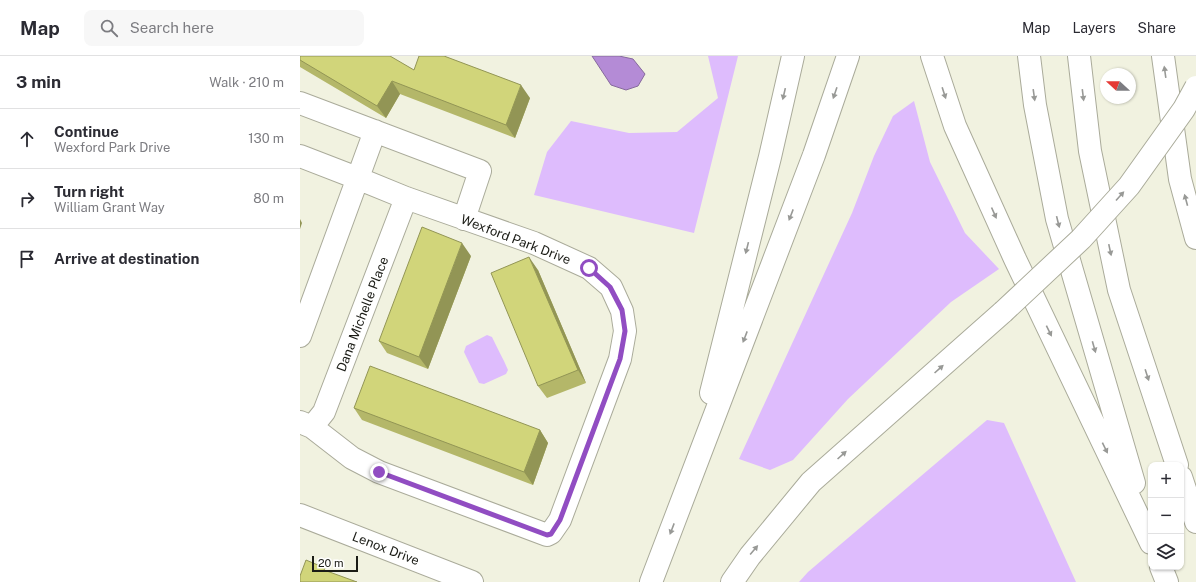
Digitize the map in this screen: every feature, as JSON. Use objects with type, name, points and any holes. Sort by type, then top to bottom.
[{"type":"main road","points":[[686,492],[770,157],[792,56]]},
{"type":"main road","points":[[651,582],[814,155],[848,56]]},
{"type":"main road","points":[[932,56],[958,133],[1015,259],[1148,537]]},
{"type":"main road","points":[[1029,56],[1035,105],[1057,219],[1149,534]]},
{"type":"main road","points":[[1079,56],[1090,151],[1119,290],[1176,462]]},
{"type":"main road","points":[[1163,56],[1180,179],[1196,238]]},
{"type":"main road","points":[[732,582],[750,556],[811,482],[1003,312],[1081,239],[1129,186],[1184,109],[1196,87]]},
{"type":"main road","points":[[300,103],[480,171],[464,219]]},
{"type":"main road","points":[[300,336],[375,131]]},
{"type":"main road","name":"Wexford Park Drive","points":[[300,156],[406,198],[534,243],[589,268],[610,287],[622,310],[625,331],[620,359],[560,520],[551,534],[547,535],[379,472],[352,458],[306,424]]},
{"type":"main road","name":"Dana Michelle Place","points":[[306,424],[324,412],[406,198]]},
{"type":"main road","points":[[1184,486],[1196,522]]},
{"type":"main road","name":"Lenox Drive","points":[[300,515],[472,582]]},
{"type":"main road","points":[[1162,570],[1167,582]]},
{"type":"shaded area","points":[[592,56],[619,56],[633,59],[645,74],[638,86],[626,90],[611,85]]},
{"type":"shaded area","points":[[708,56],[738,56],[694,233],[534,195],[547,152],[571,121],[629,133],[677,132],[718,98]]},
{"type":"shaded area","points":[[914,101],[930,162],[965,233],[999,269],[951,302],[848,399],[793,460],[770,470],[739,459],[852,213],[874,156],[893,116]]},
{"type":"shaded area","points":[[487,335],[492,337],[508,370],[506,374],[484,384],[479,383],[464,352],[466,346]]},
{"type":"shaded area","points":[[987,420],[1004,423],[1076,582],[799,582],[808,572]]},
{"type":"building","points":[[300,56],[390,56],[414,70],[419,56],[444,56],[521,85],[506,125],[392,81],[377,106],[300,60]]},
{"type":"building","points":[[422,227],[462,243],[419,357],[379,341]]},
{"type":"building","points":[[529,257],[578,370],[538,386],[491,273]]},
{"type":"building","points":[[370,366],[540,430],[524,472],[354,408]]},
{"type":"building","points":[[306,560],[325,568],[324,570],[357,582],[300,582],[300,576]]},
{"type":"route","points":[[379,472],[547,535],[551,534],[560,520],[620,359],[625,331],[622,310],[610,287],[589,268]]}]
